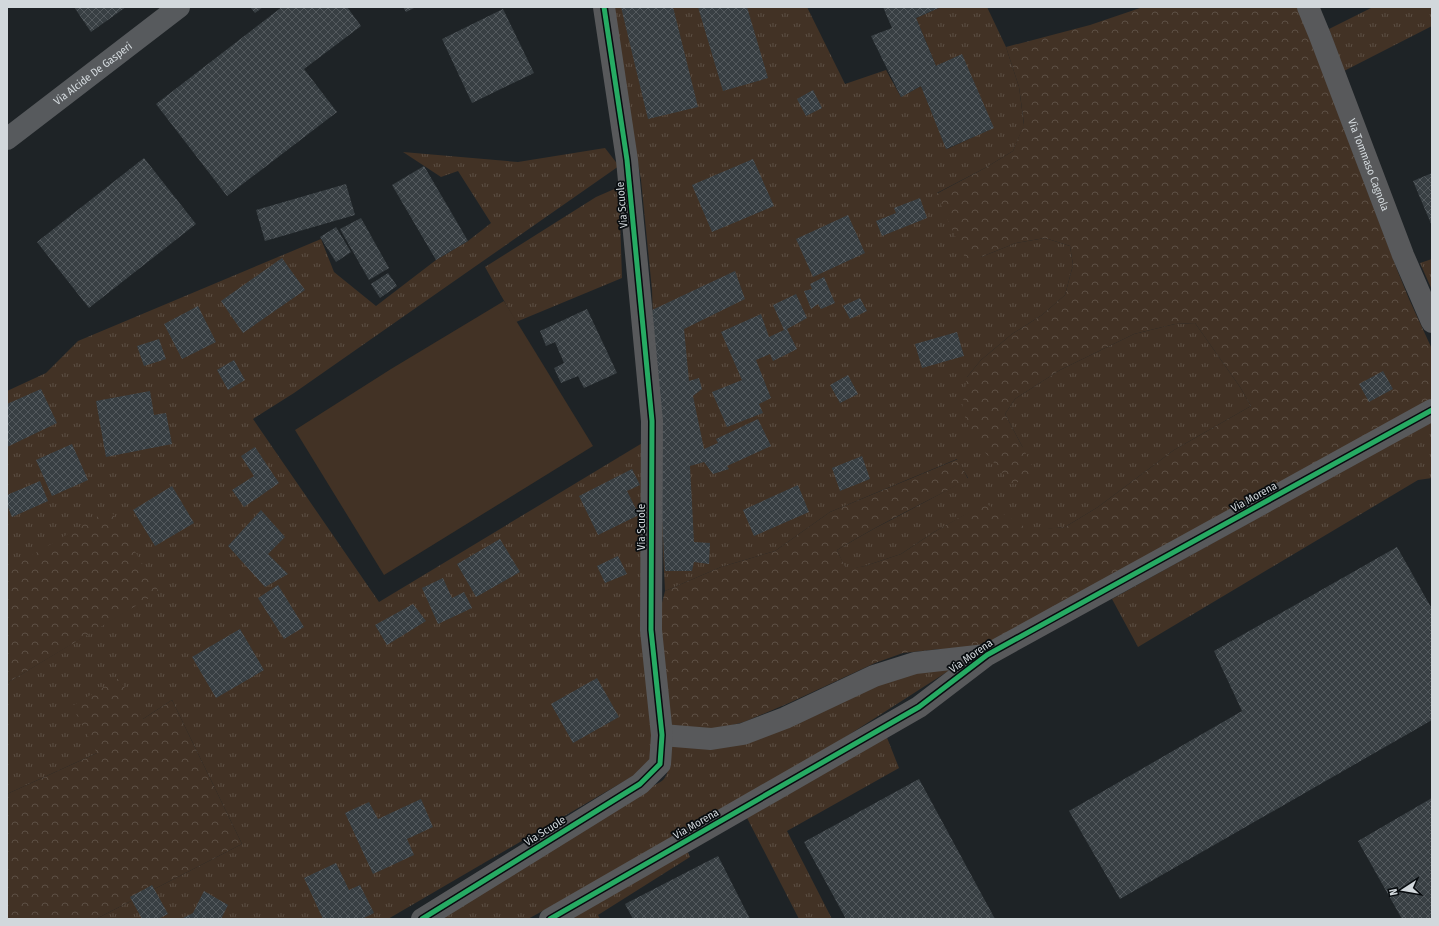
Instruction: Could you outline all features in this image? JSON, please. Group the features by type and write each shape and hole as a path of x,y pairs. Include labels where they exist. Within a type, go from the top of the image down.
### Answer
{"main road":[{"name":"Via Alcide De Gasperi","path":"7,139 179,7"}],"street":[{"name":"Via Scuole","path":"422,919 640,784 660,764 662,735 651,630 652,421 627,160 604,7"},
{"name":"Via Tommaso Cagnola","path":"1308,7 1403,255 1432,322"},
{"name":"Via Morena","path":"559,917 919,707 988,655 1432,410"},
{"path":"662,735 711,738 744,734 785,718 874,676 915,663 988,655"}],"green space":[{"path":"611,7 807,7 845,84 886,70 901,97 921,86 947,149 993,128 961,55 936,66 916,18 941,7 987,7 1006,47 1019,87 1024,125 1013,151 985,168 937,193 981,257 1016,243 1045,238 1070,246 1073,265 1065,295 1042,315 1012,334 981,360 967,377 1023,448 1005,414 1015,399 1060,370 1134,334 1175,324 1195,323 1240,387 1251,406 1174,450 1098,507 1065,527 1030,531 985,504 934,532 901,554 865,566 846,570 837,550 869,531 968,478 957,459 830,512 775,551 721,567 665,591 652,290 641,180"},
{"path":"1143,7 1298,7 1398,272 1432,349 1432,400 980,650 940,649 903,653 875,663 744,722 709,731 671,725 659,615 665,591 721,567 775,551 830,512 958,459 968,479 869,531 837,550 846,569 865,566 901,554 934,532 985,503 1030,530 1065,527 1098,507 1174,450 1251,406 1240,387 1195,323 1175,324 1134,334 1060,370 1015,399 1005,414 1032,465 1034,477 1012,484 972,437 962,408 967,377 981,360 1012,334 1042,315 1065,295 1073,265 1070,246 1045,238 1016,243 981,257 966,260 936,194 1013,151 1024,124 1019,87 1006,47 1090,25"},
{"path":"1373,7 1432,7 1432,26 1344,71 1329,29"},
{"path":"605,148 619,166 294,393 253,419 379,602 644,442 654,751 645,769 388,919 96,919 242,844 172,700 143,719 97,753 7,794 7,683 159,591 7,570 7,391 46,373 78,341 321,239 334,272 376,306 436,260 468,241 491,223 458,171 441,177 403,152 518,162"},
{"path":"619,187 622,278 516,322 485,267 596,197"},
{"path":"1432,259 1432,290 1420,263"},
{"path":"504,301 593,446 384,575 295,430 391,369"},
{"path":"1432,421 1432,478 1418,480 1138,647 1112,599"},
{"path":"110,509 159,592 7,683 7,570"},
{"path":"964,661 769,786 528,919 429,919 662,781 666,777 669,767 673,743 733,743 882,678"},
{"path":"119,678 143,719 172,700 242,844 96,919 7,919 7,794 97,753 72,706"},
{"path":"884,730 899,768 787,831 832,919 799,919 745,814"},
{"path":"686,848 690,857 598,915 600,919 571,919"}],"building":[{"path":"74,7 126,7 91,32"},
{"path":"250,7 263,7 255,13"},
{"path":"282,7 347,7 361,26 304,69 337,112 227,196 156,104"},
{"path":"403,7 416,7 406,12"},
{"path":"621,7 673,7 698,107 648,119"},
{"path":"698,7 747,7 768,78 723,91"},
{"path":"883,7 941,7 916,18 936,66 962,54 994,128 946,149 921,86 901,97 871,36 892,28"},
{"path":"503,9 534,73 472,103 442,39"},
{"path":"813,90 822,108 806,116 797,99"},
{"path":"144,158 196,224 89,308 37,242"},
{"path":"753,159 774,206 712,232 692,185"},
{"path":"424,166 468,241 436,260 392,185"},
{"path":"1432,173 1432,226 1413,181"},
{"path":"346,184 355,215 265,241 256,210"},
{"path":"920,198 927,218 882,236 876,221 896,213 894,208"},
{"path":"848,215 865,253 813,277 796,239"},
{"path":"361,218 389,268 369,280 340,229"},
{"path":"336,227 351,252 336,262 320,237"},
{"path":"282,258 305,290 243,333 221,301"},
{"path":"735,271 745,299 684,329 689,381 699,378 702,389 693,396 704,449 718,443 716,439 758,419 771,446 727,466 729,469 713,474 704,462 690,466 694,542 710,543 709,564 694,562 692,571 665,571 652,310"},
{"path":"388,273 397,286 380,298 371,284"},
{"path":"824,277 835,303 821,309 818,304 811,309 804,291 812,289 810,284"},
{"path":"796,294 807,318 787,329 797,349 773,361 770,354 756,360 771,398 759,404 763,413 727,427 712,392 742,380 721,332 761,314 769,337 784,330 773,305"},
{"path":"860,298 867,311 850,319 843,306"},
{"path":"198,306 216,342 182,359 164,324"},
{"path":"587,309 617,373 584,388 578,376 561,383 554,368 564,363 555,342 546,346 540,331"},
{"path":"957,332 964,356 922,368 915,344"},
{"path":"159,339 166,359 144,366 137,346"},
{"path":"234,360 245,380 228,390 217,370"},
{"path":"1383,371 1393,389 1369,402 1359,384"},
{"path":"848,375 858,394 840,403 830,385"},
{"path":"41,389 57,423 7,447 7,404"},
{"path":"150,391 154,415 166,413 172,444 106,457 96,401"},
{"path":"72,444 88,480 52,496 36,460"},
{"path":"255,447 279,483 244,507 232,490 254,476 241,456"},
{"path":"862,456 870,479 840,491 832,468"},
{"path":"632,469 640,485 627,491 639,515 598,535 579,496"},
{"path":"40,481 48,501 12,517 7,505 7,495"},
{"path":"798,485 809,512 754,536 743,510"},
{"path":"172,486 194,523 155,546 133,510"},
{"path":"261,510 285,537 268,554 288,574 265,587 228,546"},
{"path":"500,539 520,572 476,597 457,564"},
{"path":"1397,547 1432,609 1432,720 1120,899 1069,811 1242,711 1214,651"},
{"path":"618,556 627,574 605,583 597,566"},
{"path":"443,578 452,598 464,592 472,608 438,624 422,588"},
{"path":"278,585 304,627 284,639 258,598"},
{"path":"413,604 426,621 387,645 375,625"},
{"path":"240,629 264,670 216,698 192,657"},
{"path":"597,678 619,717 573,743 551,704"},
{"path":"919,779 995,919 846,919 804,842"},
{"path":"1432,798 1432,919 1402,919 1358,841"},
{"path":"421,799 433,827 407,839 414,855 373,874 345,813 369,802 378,819"},
{"path":"718,856 750,919 633,919 625,904"},
{"path":"336,863 349,890 360,885 374,913 362,919 323,919 304,878"},
{"path":"152,885 168,914 158,919 142,919 130,897"},
{"path":"204,891 228,905 221,919 181,919 193,913"}],"cycle path":[{"path":"422,919 640,784 660,764 662,735 651,630 652,421 627,160 604,7"},
{"path":"550,919 919,707 987,655 1432,410"}]}
